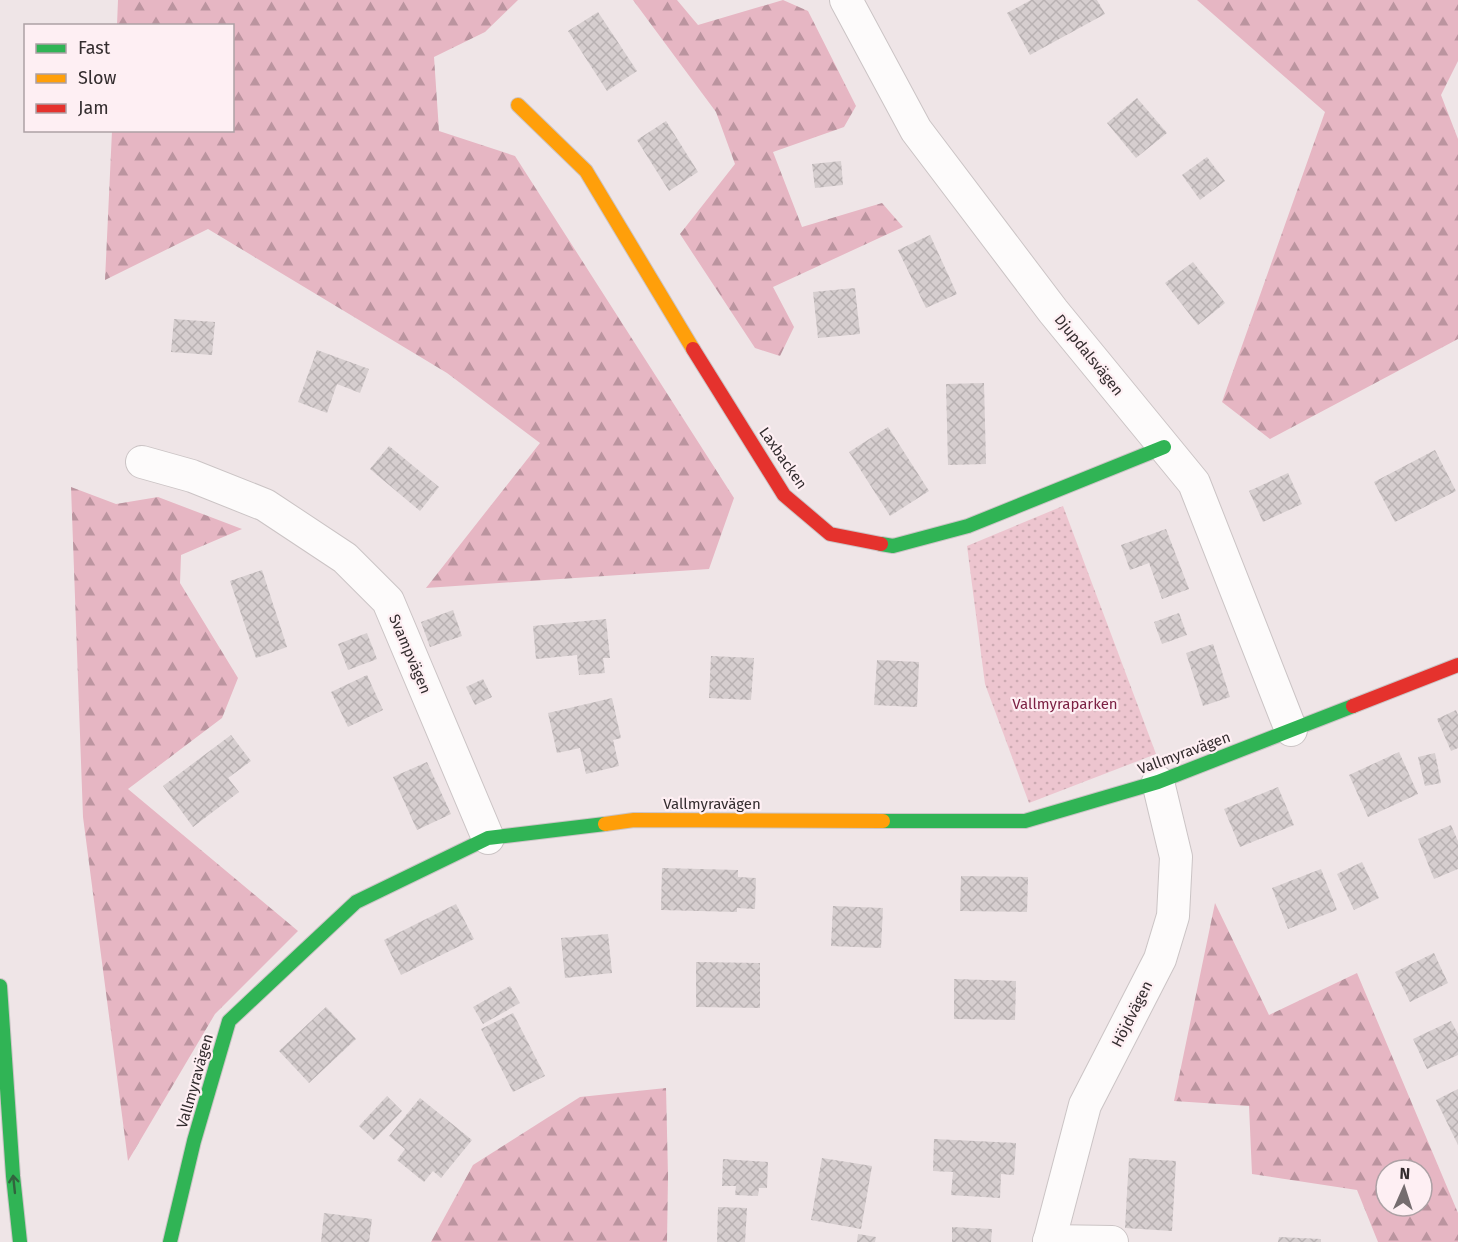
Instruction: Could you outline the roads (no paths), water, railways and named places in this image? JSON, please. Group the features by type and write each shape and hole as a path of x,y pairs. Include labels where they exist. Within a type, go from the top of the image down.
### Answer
{"main road":[{"name":"Laxbacken","path":"518,105 586,171 702,365 784,495 830,534 893,546 968,526 1164,447"},
{"name":"Vallmyravägen","path":"170,1242 194,1141 230,1021 356,902 488,838 634,820 1025,821 1158,782 1458,664"},
{"path":"0,986 13,1176 20,1242"}],"street":[{"name":"Djupdalsvägen","path":"846,0 916,130 1053,311 1194,483 1291,730"},
{"name":"Svampvägen","path":"142,462 192,476 265,505 345,558 388,601 488,838"},
{"name":"Höjdvägen","path":"1049,1241 1085,1105 1160,959 1173,916 1176,857 1158,782"},
{"path":"1049,1241 1112,1242"}],"park label":[{"name":"Vallmyraparken","path":"1065,704"}]}
